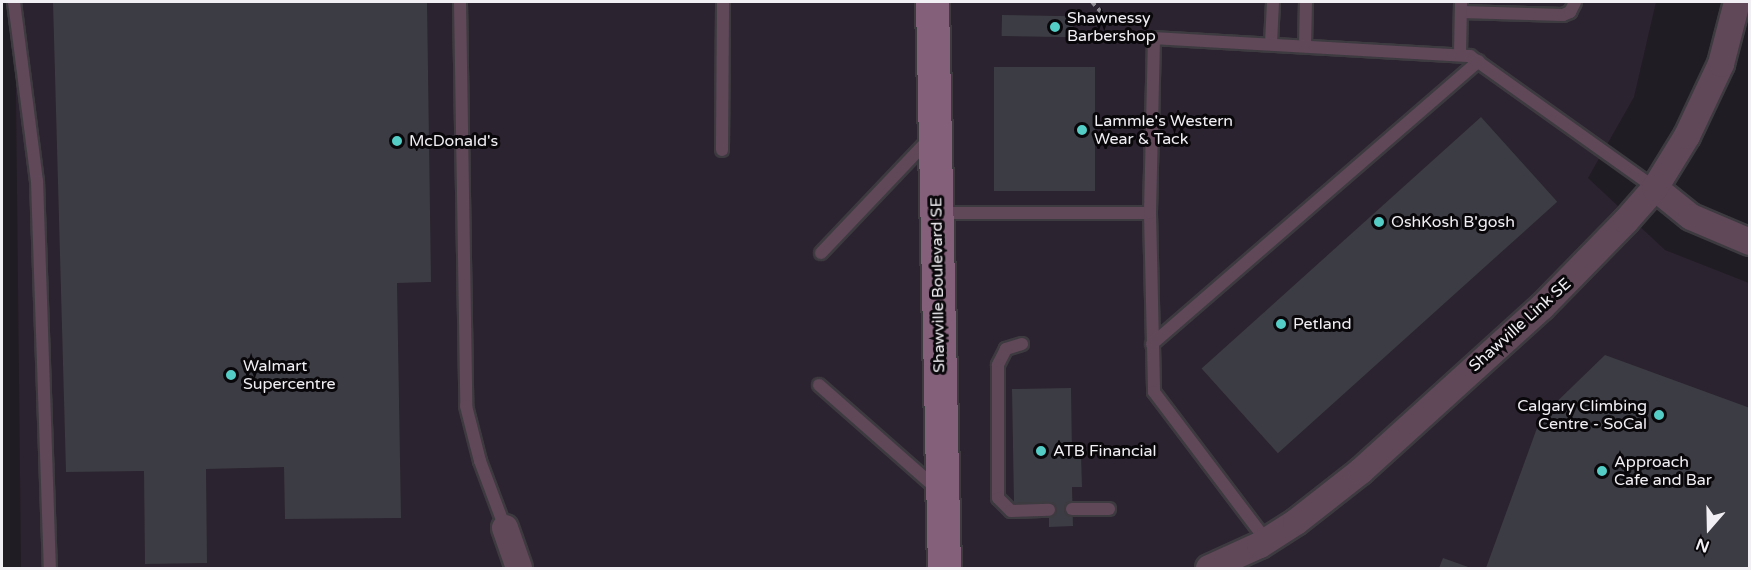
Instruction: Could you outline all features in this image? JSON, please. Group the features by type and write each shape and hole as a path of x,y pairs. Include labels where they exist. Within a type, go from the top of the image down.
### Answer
{"street":[{"name":"Shawville Boulevard SE","path":"932,2 944,568"},
{"name":"Shawville Link SE","path":"1209,568 1266,540 1296,522 1361,471 1550,299 1655,188 1709,91 1729,37 1737,2"},
{"path":"1655,188 1691,217 1749,243"},
{"path":"505,528 519,568"}],"lane":[{"path":"14,2 37,182 50,568"},
{"path":"460,2 466,406 480,461 505,528"},
{"path":"722,150 723,2"},
{"path":"1271,43 1273,2"},
{"path":"1305,45 1306,2"},
{"path":"1460,54 1461,7 1563,15 1570,12 1575,2"},
{"path":"1266,540 1154,392 1150,213 1154,38 1460,54 1479,61 1655,188"},
{"path":"1152,344 1479,61"},
{"path":"821,253 935,133"},
{"path":"936,213 1150,213"},
{"path":"1022,344 1006,349 998,365 998,498 1011,511 1049,510"},
{"path":"819,385 942,494"},
{"path":"1072,509 1108,509"}],"path":[{"path":"1092,2 1102,13"}],"shaded area":[{"path":"15,2 1656,2 1634,97 1588,178 1665,250 1749,283 1749,568 21,568"}],"building":[{"name":"Walmart Supercentre","path":"53,2 427,2 431,282 397,283 401,518 285,519 284,467 206,469 207,563 145,564 144,471 66,472"},
{"path":"1002,15 1073,16 1073,37 1002,36"},
{"path":"994,67 1095,67 1095,191 994,191"},
{"path":"1481,117 1557,202 1278,453 1202,369"},
{"path":"1605,355 1750,408 1750,568 1486,568 1541,417"},
{"path":"1071,388 1072,456 1081,455 1082,487 1072,487 1073,526 1049,527 1049,502 1014,503 1012,389"},
{"path":"1443,558 1471,568 1439,568"}],"place":[{"name":"Shawnessy Barbershop","path":"1055,27"},
{"name":"Lammle's Western Wear & Tack","path":"1082,130"},
{"name":"McDonald's","path":"397,141"},
{"name":"OshKosh B'gosh","path":"1379,222"},
{"name":"Petland","path":"1281,324"},
{"name":"Walmart Supercentre","path":"231,375"},
{"name":"Calgary Climbing Centre - SoCal","path":"1659,415"},
{"name":"ATB Financial","path":"1041,451"},
{"name":"Approach Cafe and Bar","path":"1602,471"}]}
